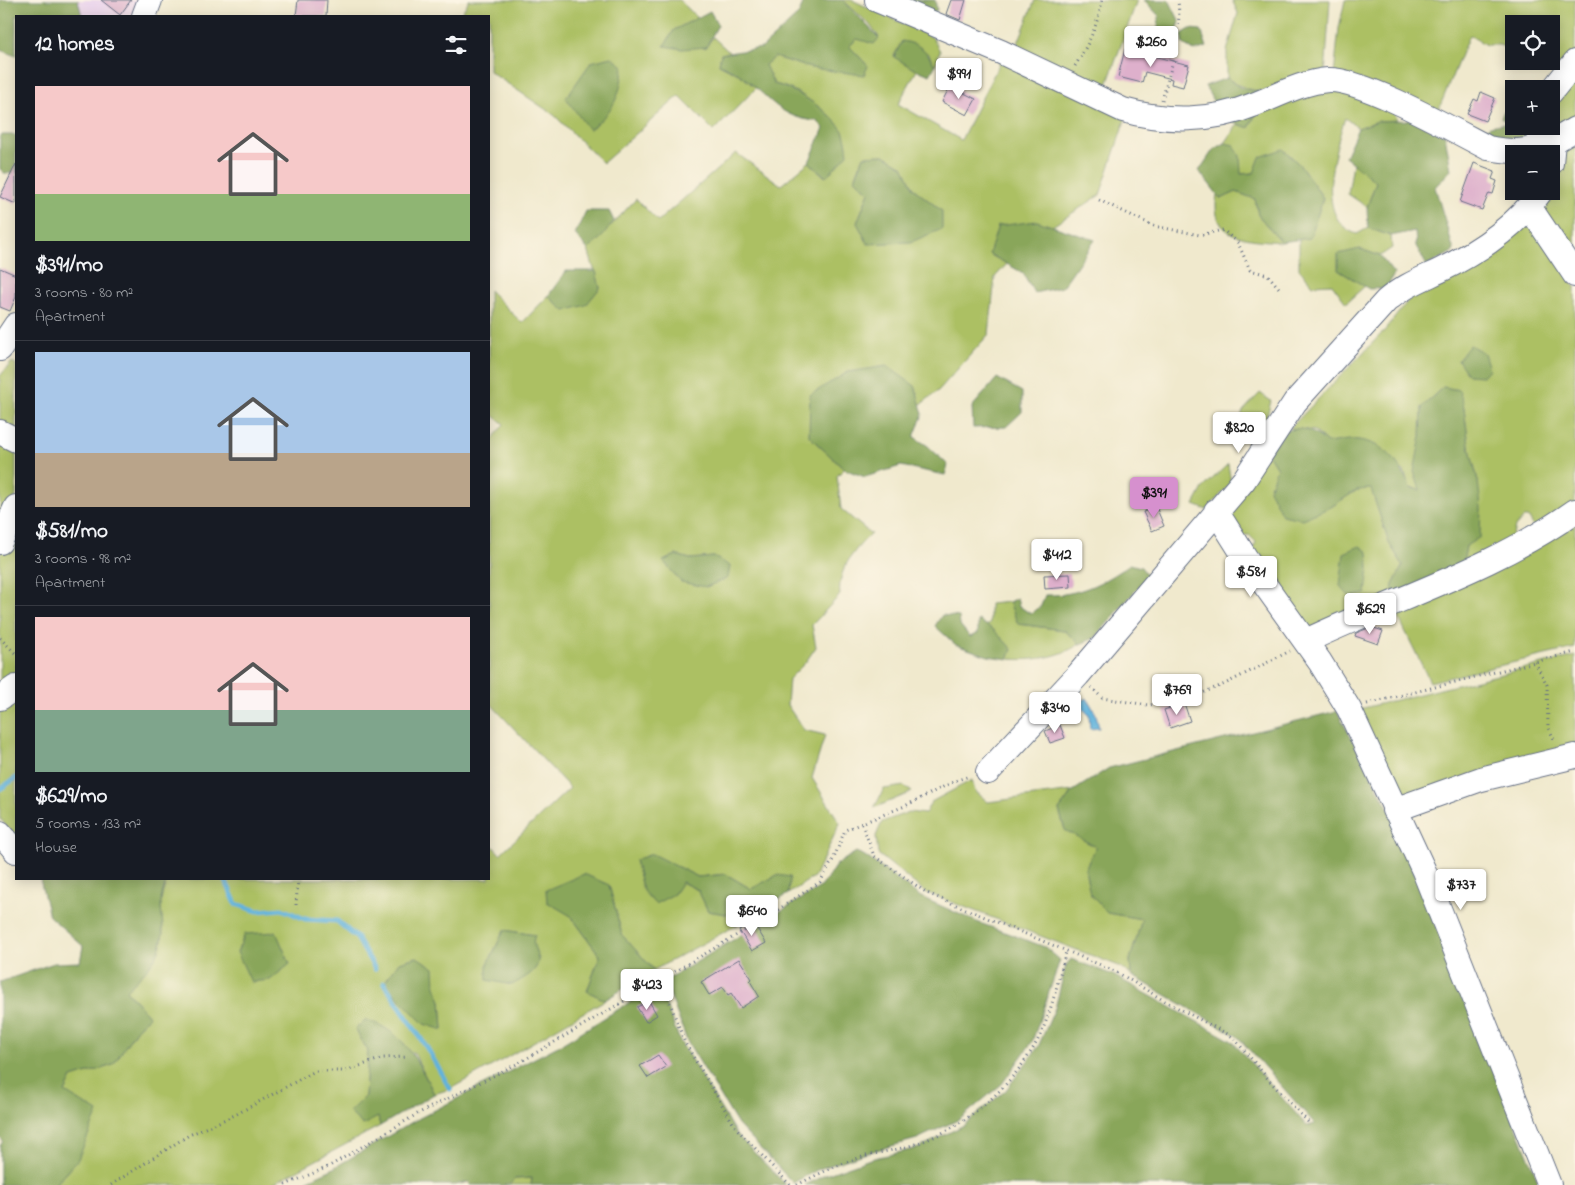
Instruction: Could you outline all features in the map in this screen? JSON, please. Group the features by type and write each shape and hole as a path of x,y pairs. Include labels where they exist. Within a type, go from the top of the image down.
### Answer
{"street":[{"path":"144,15 150,0"},
{"path":"877,0 1001,52 1123,110 1157,117 1201,118 1224,115 1302,85 1330,80 1355,85 1373,92 1488,148 1505,151"},
{"path":"1560,81 1575,62"},
{"path":"1560,145 1575,129"},
{"path":"988,772 1078,674 1244,480 1295,402 1386,302 1401,288 1487,244 1535,200"},
{"path":"1537,200 1575,275"},
{"path":"0,349 15,326"},
{"path":"0,432 15,440"},
{"path":"0,542 15,509"},
{"path":"1216,511 1245,557 1306,641 1348,709 1424,871 1550,1185"},
{"path":"1306,641 1365,613 1497,557 1542,535 1575,511"},
{"path":"0,698 15,688"},
{"path":"1394,810 1481,779 1568,757"},
{"path":"0,833 15,851"}],"path":[{"path":"1066,83 1088,45 1100,16 1102,0"},
{"path":"1157,117 1173,61 1168,50 1176,36 1180,22 1178,0"},
{"path":"1099,200 1154,226 1200,235 1223,230 1238,243 1250,270 1268,275 1279,288"},
{"path":"0,638 15,653"},
{"path":"1078,674 1102,698 1148,706 1182,702 1268,663 1306,641"},
{"path":"1348,709 1575,652"},
{"path":"1535,662 1547,685 1548,726 1568,757"},
{"path":"285,1185 328,1167 419,1113 517,1064 761,921 820,882 834,858 846,830 904,806 957,780 988,772"},
{"path":"862,824 874,856 926,893 1115,971 1163,1000 1232,1037 1268,1080 1308,1122"},
{"path":"296,905 298,880"},
{"path":"797,1185 819,1173 868,1155 919,1143 962,1122 1004,1089 1035,1045 1052,1004 1066,952"},
{"path":"660,979 685,1043 736,1128 790,1185"},
{"path":"111,1185 189,1135 235,1115 315,1071 345,1071 383,1058 408,1057"}],"shaded area":[{"path":"62,0 148,0 142,15 63,15"}],"green space":[{"path":"0,0 78,0 82,15 15,15 15,56 0,50"},
{"path":"469,0 679,0 698,18 674,30 665,46 706,47 713,37 729,52 721,54 719,64 742,76 756,88 714,131 679,96 603,163 554,115 490,72 490,15 461,15"},
{"path":"805,0 843,0 879,38 874,44 857,39 849,46 868,66 864,75 811,68 774,57 765,65 774,84 812,102 830,116 843,131 848,154 826,177 809,162 824,128 817,121 793,116 784,111 740,75 719,64 721,54 762,48 798,15"},
{"path":"843,0 852,0 932,37 940,51 935,66 929,54 902,41 894,56 917,70 898,104 961,140 1002,58 1127,114 1100,195 1051,227 1037,221 989,254 1007,264 995,277 989,334 938,391 920,405 915,386 809,436 844,469 837,476 841,509 871,534 848,561 841,577 840,595 812,625 816,647 805,663 789,679 787,705 804,730 825,735 812,778 840,823 815,876 788,894 790,877 751,889 726,874 698,877 678,867 635,860 643,891 674,894 681,882 698,890 708,911 750,918 654,970 622,935 609,885 571,916 600,956 587,991 605,1000 450,1089 434,1094 414,1053 355,1029 368,1051 365,1096 378,1117 380,1126 270,1185 55,1185 78,1159 65,1092 72,1078 113,1065 136,1030 149,1016 126,990 148,968 160,948 163,931 161,904 168,880 490,880 490,843 500,854 570,788 490,703 490,443 504,424 490,413 490,291 522,323 548,296 565,311 600,288 588,250 636,199 658,221 736,153 781,185 809,162 825,177 844,132 804,96 774,84 764,65 774,57 811,68 868,66 849,46 857,39 879,37 869,24","holes":["884,155 903,166 914,189 942,211 857,223 869,192 855,179 864,156","676,555 690,559 714,557 681,582 664,561","504,930 534,935 532,942 539,959 487,966","276,932 237,952 245,935","417,957 441,1001 443,1030 405,1003 384,983 399,962"]},
{"path":"884,0 935,0 937,10 928,16"},
{"path":"1035,0 1137,0 1103,96 1014,53"},
{"path":"1144,0 1169,0 1180,22 1173,41 1162,45 1157,38 1159,16"},
{"path":"1232,0 1330,0 1325,76 1287,88 1263,91 1239,86 1227,78 1227,51 1238,13"},
{"path":"1345,0 1575,0 1575,56 1557,79 1549,70 1560,70 1560,15 1505,15 1505,47 1486,45 1469,35 1436,116 1334,74 1339,28"},
{"path":"710,11 718,25 706,47 682,49 664,46 674,30"},
{"path":"1190,29 1201,30 1207,47 1194,51 1182,43 1182,34"},
{"path":"902,41 914,44 926,52 935,66 930,75 912,68 894,57"},
{"path":"612,57 623,66 618,95 610,110 589,130 566,98 591,62"},
{"path":"1575,71 1575,120 1560,128 1560,90"},
{"path":"1227,78 1241,88 1264,93 1249,128 1225,117 1214,103 1205,86"},
{"path":"1345,91 1393,107 1397,120 1378,121 1358,128 1345,118 1336,147 1331,182 1331,199 1335,214 1343,226 1357,234 1368,228 1391,236 1392,248 1380,256 1360,249 1338,270 1365,286 1346,303 1332,284 1313,285 1299,269 1299,239 1310,238 1323,198 1301,166 1283,149 1254,173 1240,174 1225,143 1238,124 1249,128 1257,112 1306,92"},
{"path":"1504,111 1505,111 1505,121 1501,118"},
{"path":"1412,120 1445,135 1451,170 1435,187 1454,251 1427,266 1416,246 1415,231 1391,236 1368,228 1367,207 1376,182 1345,157 1358,128 1378,121"},
{"path":"1505,124 1505,135 1530,135 1534,144 1477,137 1490,126"},
{"path":"0,135 15,135 15,173 4,173 0,169"},
{"path":"1575,136 1575,256 1541,209 1546,200 1560,200 1560,156 1562,144"},
{"path":"1225,143 1234,145 1240,156 1241,174 1254,173 1260,157 1283,149 1301,166 1323,198 1310,238 1281,242 1258,215 1255,199 1236,192 1221,199 1199,171 1213,150"},
{"path":"884,155 903,166 914,189 942,211 942,229 911,242 868,244 857,223 869,192 855,179 864,156"},
{"path":"1353,163 1376,182 1367,207 1348,194"},
{"path":"1236,192 1255,199 1258,215 1281,242 1244,238 1225,229 1219,220 1216,209 1217,194 1221,199"},
{"path":"586,211 609,211 614,221 603,236 588,250 575,234"},
{"path":"1527,218 1575,286 1575,503 1536,532 1529,518 1523,518 1515,527 1509,548 1462,568 1478,481 1459,390 1443,387 1422,407 1420,490 1410,488 1404,471 1358,440 1327,443 1314,431 1290,428 1385,330 1413,294"},
{"path":"1037,221 1095,240 1062,287 1034,293 1023,273 989,254 998,226"},
{"path":"1360,249 1380,256 1394,274 1387,288 1369,289 1338,270 1338,254"},
{"path":"566,271 596,271 600,288 586,305 565,311 548,296"},
{"path":"1470,345 1484,353 1489,369 1483,376 1468,375 1458,360"},
{"path":"12,362 15,364 15,434 0,426 0,376"},
{"path":"887,366 915,386 923,414 914,437 928,446 948,465 945,475 901,466 865,477 844,469 809,436 810,395 848,372"},
{"path":"997,378 1022,392 1022,412 1006,427 973,428 972,407"},
{"path":"1443,387 1459,390 1463,402 1469,445 1478,481 1481,508 1480,537 1466,546 1462,568 1392,595 1393,585 1403,565 1389,543 1371,489 1357,490 1331,507 1302,519 1282,515 1269,489 1277,468 1261,442 1279,433 1302,429 1310,431 1327,443 1347,440 1369,442 1391,456 1402,471 1410,488 1420,490 1414,472 1421,436 1422,407"},
{"path":"1260,393 1271,401 1266,420 1243,441 1236,429 1243,411"},
{"path":"0,439 15,446 15,498 0,532"},
{"path":"1261,442 1277,468 1269,489 1331,507 1357,490 1371,488 1389,543 1403,565 1393,585 1392,595 1303,633 1250,554 1256,542 1249,535 1236,536 1229,512"},
{"path":"1228,464 1231,483 1207,510 1194,505 1203,488"},
{"path":"15,518 15,686 0,695 0,556"},
{"path":"1575,519 1575,648 1430,682 1395,610"},
{"path":"1360,546 1368,552 1369,567 1366,594 1350,597 1340,586 1344,553"},
{"path":"676,555 690,559 714,557 730,566 728,578 706,587 681,582 663,561"},
{"path":"1130,564 1141,567 1148,576 1095,638 1080,644 1064,630 1018,624 1009,602 1017,598 1019,606 1031,614 1041,606 1045,595 1080,591 1110,577"},
{"path":"1009,602 1018,624 1064,630 1080,644 1063,653 1045,657 1008,659 1012,649 987,626 990,622 990,604"},
{"path":"942,615 959,617 960,625 970,637 978,633 978,620 994,630 1012,649 1008,659 988,656 956,645 935,626"},
{"path":"1575,656 1575,750 1408,794 1393,783 1351,711"},
{"path":"15,701 15,838 0,818 0,710"},
{"path":"1337,711 1390,811 1540,1185 805,1185 825,1175 870,1159 919,1148 964,1125 1006,1090 1038,1047 1055,1008 1066,965 1071,959 1113,975 1232,1041 1307,1126 1315,1124 1237,1036 1131,975 1130,960 1142,919 1107,913 1090,894 1085,869 1096,847 1065,830 1059,810 1073,791 1109,768"},
{"path":"972,780 975,791 988,802 1073,791 1059,810 1065,830 1096,847 1085,869 1107,913 1142,919 1130,960 1131,975 1119,966 925,892 878,854 876,836 882,822 909,812 925,814 931,802"},
{"path":"904,786 912,792 874,808 884,789"},
{"path":"856,852 865,856 921,897 977,922 1045,947 1060,960 1032,1042 1002,1084 960,1119 917,1139 866,1153 819,1169 793,1183 738,1125 687,1041 665,981 822,886 836,865"},
{"path":"652,854 698,877 726,874 751,889 777,875 790,877 788,894 750,918 708,911 698,890 682,882 674,894 655,904 643,891 635,860"},
{"path":"584,874 609,885 622,935 654,970 605,1000 587,991 600,956 571,916 547,902 546,890"},
{"path":"40,880 168,880 161,904 163,931 160,948 153,962 126,990 149,1016 136,1030 113,1065 72,1078 65,1092 98,1112 78,1159 55,1185 0,1185 0,1146 3,1141 0,1138 0,982 54,963 80,962 83,946 49,916"},
{"path":"504,930 535,935 537,965 531,973 512,985 487,980 487,966"},
{"path":"276,932 290,964 270,980 251,982 237,952 245,934"},
{"path":"417,957 434,968 435,986 441,1001 443,1030 424,1024 384,983 399,962"},
{"path":"658,985 680,1041 736,1134 786,1185 531,1185 532,1178 515,1179 509,1185 470,1185 469,1182 455,1185 297,1185 330,1170 414,1121 560,1045"},
{"path":"366,1020 390,1031 400,1039 422,1070 434,1094 380,1126 378,1117 363,1125 349,1112 365,1096 368,1051 355,1029"},
{"path":"532,1178 531,1185 509,1185 515,1179"}],"water":[{"path":"1087,698 1096,714 1099,728 1090,729 1089,715 1078,703"}],"building":[{"path":"101,0 131,0 120,15"},
{"path":"298,0 327,0 326,15 296,15"},
{"path":"951,0 966,0 960,20 946,14"},
{"path":"1125,49 1189,65 1183,87 1171,84 1172,79 1145,72 1142,83 1118,77"},
{"path":"950,86 976,99 967,115 942,102"},
{"path":"1481,92 1495,98 1485,121 1467,114 1474,99 1478,101"},
{"path":"1474,163 1495,171 1492,179 1497,181 1493,194 1489,193 1482,210 1460,202"},
{"path":"15,166 15,204 0,197"},
{"path":"0,268 15,275 15,299 10,311 0,307"},
{"path":"1156,507 1164,526 1152,531 1143,512"},
{"path":"1070,574 1071,587 1045,589 1044,575"},
{"path":"1371,627 1383,631 1378,644 1355,636 1356,633"},
{"path":"1184,703 1190,721 1170,728 1164,710"},
{"path":"1060,725 1065,738 1050,743 1045,731"},
{"path":"753,922 766,943 752,951 739,930"},
{"path":"739,959 752,979 750,981 759,996 741,1008 731,993 728,995 723,987 709,995 701,982"},
{"path":"649,1001 657,1015 646,1022 637,1007"},
{"path":"658,1055 666,1067 648,1078 640,1066"}],"waterway":[{"path":"0,789 15,779"},
{"path":"225,880 236,904 258,911 282,909 305,919 337,921 357,938 375,969"},
{"path":"384,983 427,1048 450,1089"}]}
